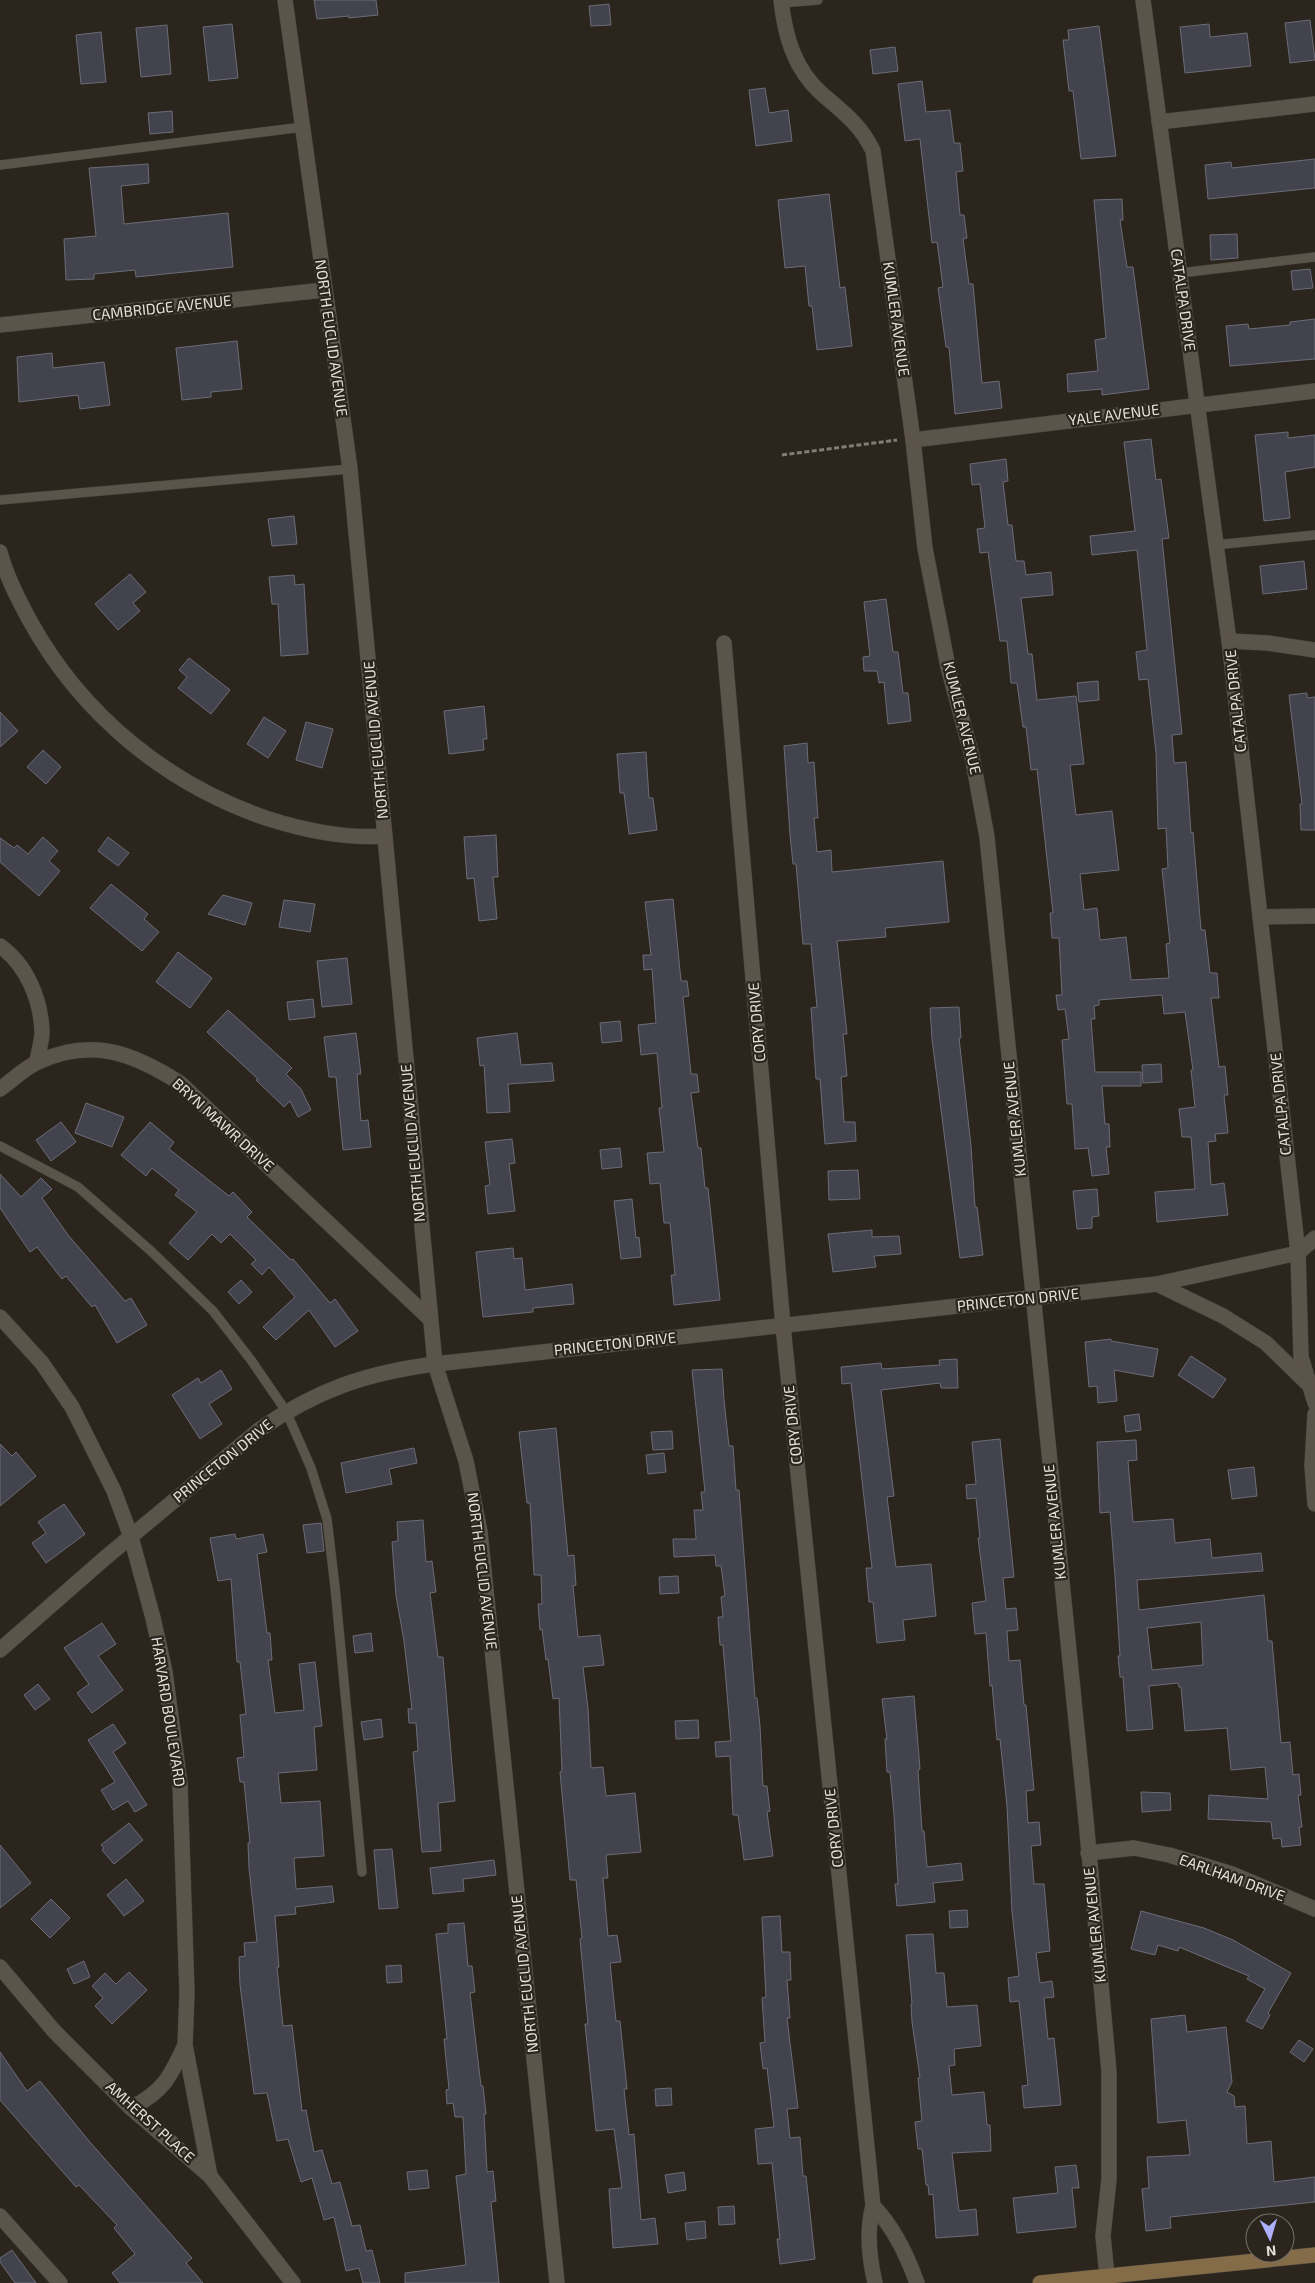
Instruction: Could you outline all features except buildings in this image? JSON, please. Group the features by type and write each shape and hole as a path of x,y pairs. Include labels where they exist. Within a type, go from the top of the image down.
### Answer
{"street":[{"name":"NORTH EUCLID AVENUE","path":"285,0 350,469 435,1364 466,1461 480,1532 557,2283"},
{"name":"CATALPA DRIVE","path":"1142,0 1229,641 1298,1254 1301,1357 1315,1403"},
{"name":"KUMLER AVENUE","path":"781,2 786,36 795,59 806,76 821,93 862,130 873,151 913,440 925,548 948,668 972,756 987,837 1109,2072 1109,2179 1103,2236 1107,2276"},
{"path":"1159,122 1315,104"},
{"name":"CAMBRIDGE AVENUE","path":"0,325 324,290"},
{"name":"YALE AVENUE","path":"913,440 1315,391"},
{"path":"0,552 18,600 42,642 87,701 136,748 194,787 250,813 315,831 360,838 385,836"},
{"path":"1229,641 1268,643 1315,650"},
{"name":"CORY DRIVE","path":"724,643 783,1326 872,2206 868,2222 870,2261 875,2283"},
{"path":"1260,917 1315,916"},
{"path":"0,946 30,980 39,1008 42,1033 36,1062 0,1090"},
{"name":"BRYN MAWR DRIVE","path":"36,1062 69,1052 109,1050 148,1063 180,1082 430,1319"},
{"path":"1298,1254 1315,1238"},
{"name":"PRINCETON DRIVE","path":"0,1650 259,1430 286,1411 320,1393 345,1384 410,1367 1157,1284 1298,1254"},
{"path":"1157,1284 1223,1316 1266,1343 1308,1385"},
{"name":"HARVARD BOULEVARD","path":"0,1317 42,1363 72,1407 114,1491 131,1537 153,1618 164,1672 180,1784 187,1993 185,2045 210,2176"},
{"path":"1315,1414 1312,1466 1315,1504"},
{"name":"EARLHAM DRIVE","path":"1088,1853 1134,1848 1169,1855 1232,1874 1315,1909"},
{"name":"AMHERST PLACE","path":"0,1968 54,2031 131,2108 210,2176 293,2283"},
{"path":"131,2108 150,2098 169,2079 185,2045"},
{"path":"872,2206 886,2220 910,2261 917,2283"},
{"path":"0,2216 60,2283"},
{"path":"1040,2283 1315,2255"}],"lane":[{"path":"781,2 818,0"},
{"path":"0,165 303,127"},
{"path":"1180,273 1315,257"},
{"path":"0,500 350,469"},
{"path":"1215,545 1315,535"},
{"path":"0,1146 78,1187 152,1252 213,1311 251,1360 286,1411 311,1468 327,1519 336,1587 362,1872"}],"path":[{"path":"782,455 892,440 913,440"}]}
